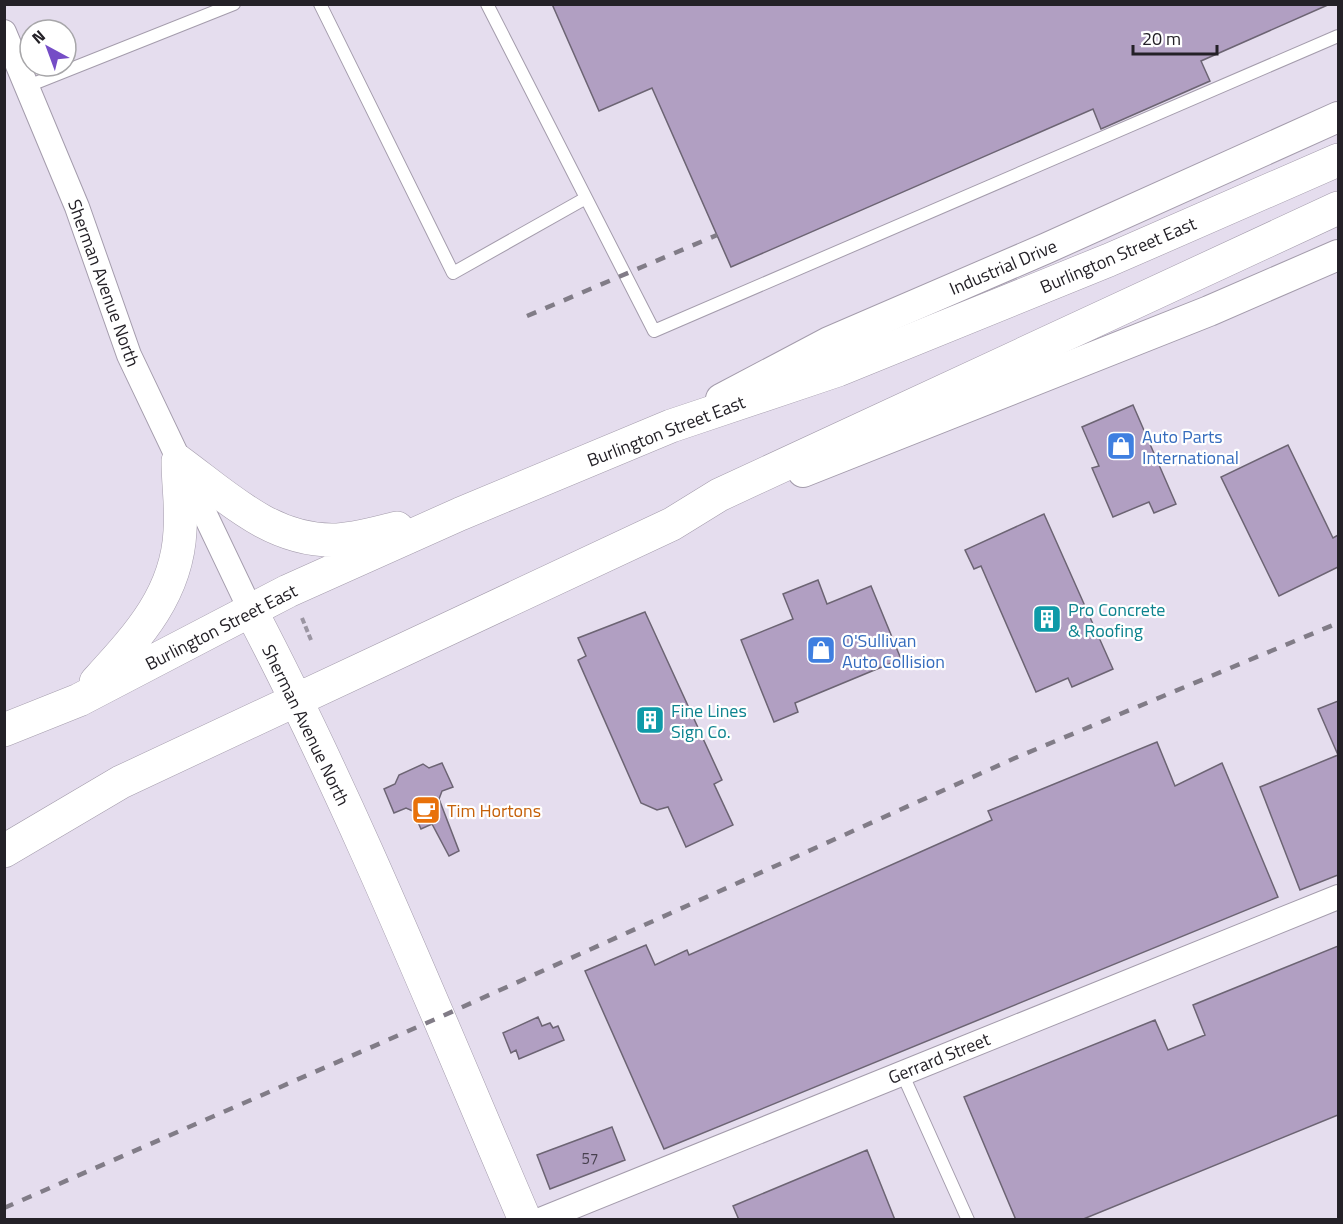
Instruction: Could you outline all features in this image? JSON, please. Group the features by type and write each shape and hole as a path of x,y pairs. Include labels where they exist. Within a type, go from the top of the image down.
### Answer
{"main road":[{"name":"Burlington Street East","path":"4,730 79,700 251,611 460,514 671,426 838,370 1109,260 1338,160"},
{"path":"4,851 121,782 296,698 672,524 719,495 1338,208"},
{"path":"178,461 251,517 286,533 333,540 460,514"},
{"path":"79,700 142,632 173,575 180,531 178,461"},
{"name":"Sherman Avenue North","path":"251,611 296,698 390,903 525,1220"}],"street":[{"name":"Sherman Avenue North","path":"4,32 77,207 129,355 251,611"},
{"name":"Industrial Drive","path":"671,426 829,342 1047,249 1338,117"},
{"path":"672,524 1209,311 1338,255"},
{"name":"Gerrard Street","path":"540,1220 1338,897"}],"lane":[{"path":"28,86 234,4"},
{"path":"320,4 453,273 586,198"},
{"path":"487,4 654,331 1338,36"},
{"path":"902,1073 968,1220"}],"path":[{"path":"299,611 311,640"}],"building":[{"path":"552,4 1330,4 1201,61 1210,81 1101,129 1093,109 731,267 652,88 599,111"},
{"name":"Auto Parts International","path":"1133,405 1176,504 1154,513 1149,502 1113,517 1092,468 1099,466 1082,427"},
{"path":"1288,445 1333,538 1338,535 1338,567 1279,596 1221,477"},
{"name":"Pro Concrete & Roofing","path":"1044,514 1113,669 1072,687 1068,678 1036,692 981,566 974,569 965,550"},
{"name":"O'Sullivan Auto Collision","path":"818,580 827,604 871,586 901,659 795,703 798,712 774,722 741,640 793,619 783,594"},
{"name":"Fine Lines Sign Co.","path":"645,612 722,780 714,784 733,825 686,847 668,807 657,810 641,803 578,660 586,656 578,638"},
{"path":"1338,701 1338,755 1318,709"},
{"path":"1157,742 1175,786 1222,763 1278,897 664,1149 585,971 646,945 655,965 687,950 689,955 992,820 988,811"},
{"path":"1338,755 1338,875 1300,890 1260,787"},
{"name":"Tim Hortons","path":"442,763 453,787 442,791 439,799 459,851 449,856 432,824 421,829 413,811 406,808 394,813 384,789 395,784 399,775 423,764 429,768"},
{"path":"1338,946 1338,1115 1081,1220 1016,1220 964,1097 1155,1020 1168,1050 1205,1035 1193,1005"},
{"path":"538,1017 542,1026 550,1023 553,1028 558,1026 564,1040 519,1059 516,1050 511,1053 503,1033"},
{"path":"612,1127 625,1160 550,1189 537,1155"},
{"path":"867,1150 895,1220 739,1220 733,1206"}],"railway":[{"path":"527,316 717,235"},
{"path":"4,1208 438,1018 1015,758 1338,623"}],"place":[{"name":"Auto Parts International","path":"1121,446"},
{"name":"Pro Concrete & Roofing","path":"1047,619"},
{"name":"O'Sullivan Auto Collision","path":"821,650"},
{"name":"Fine Lines Sign Co.","path":"650,720"},
{"name":"Tim Hortons","path":"426,810"}]}
